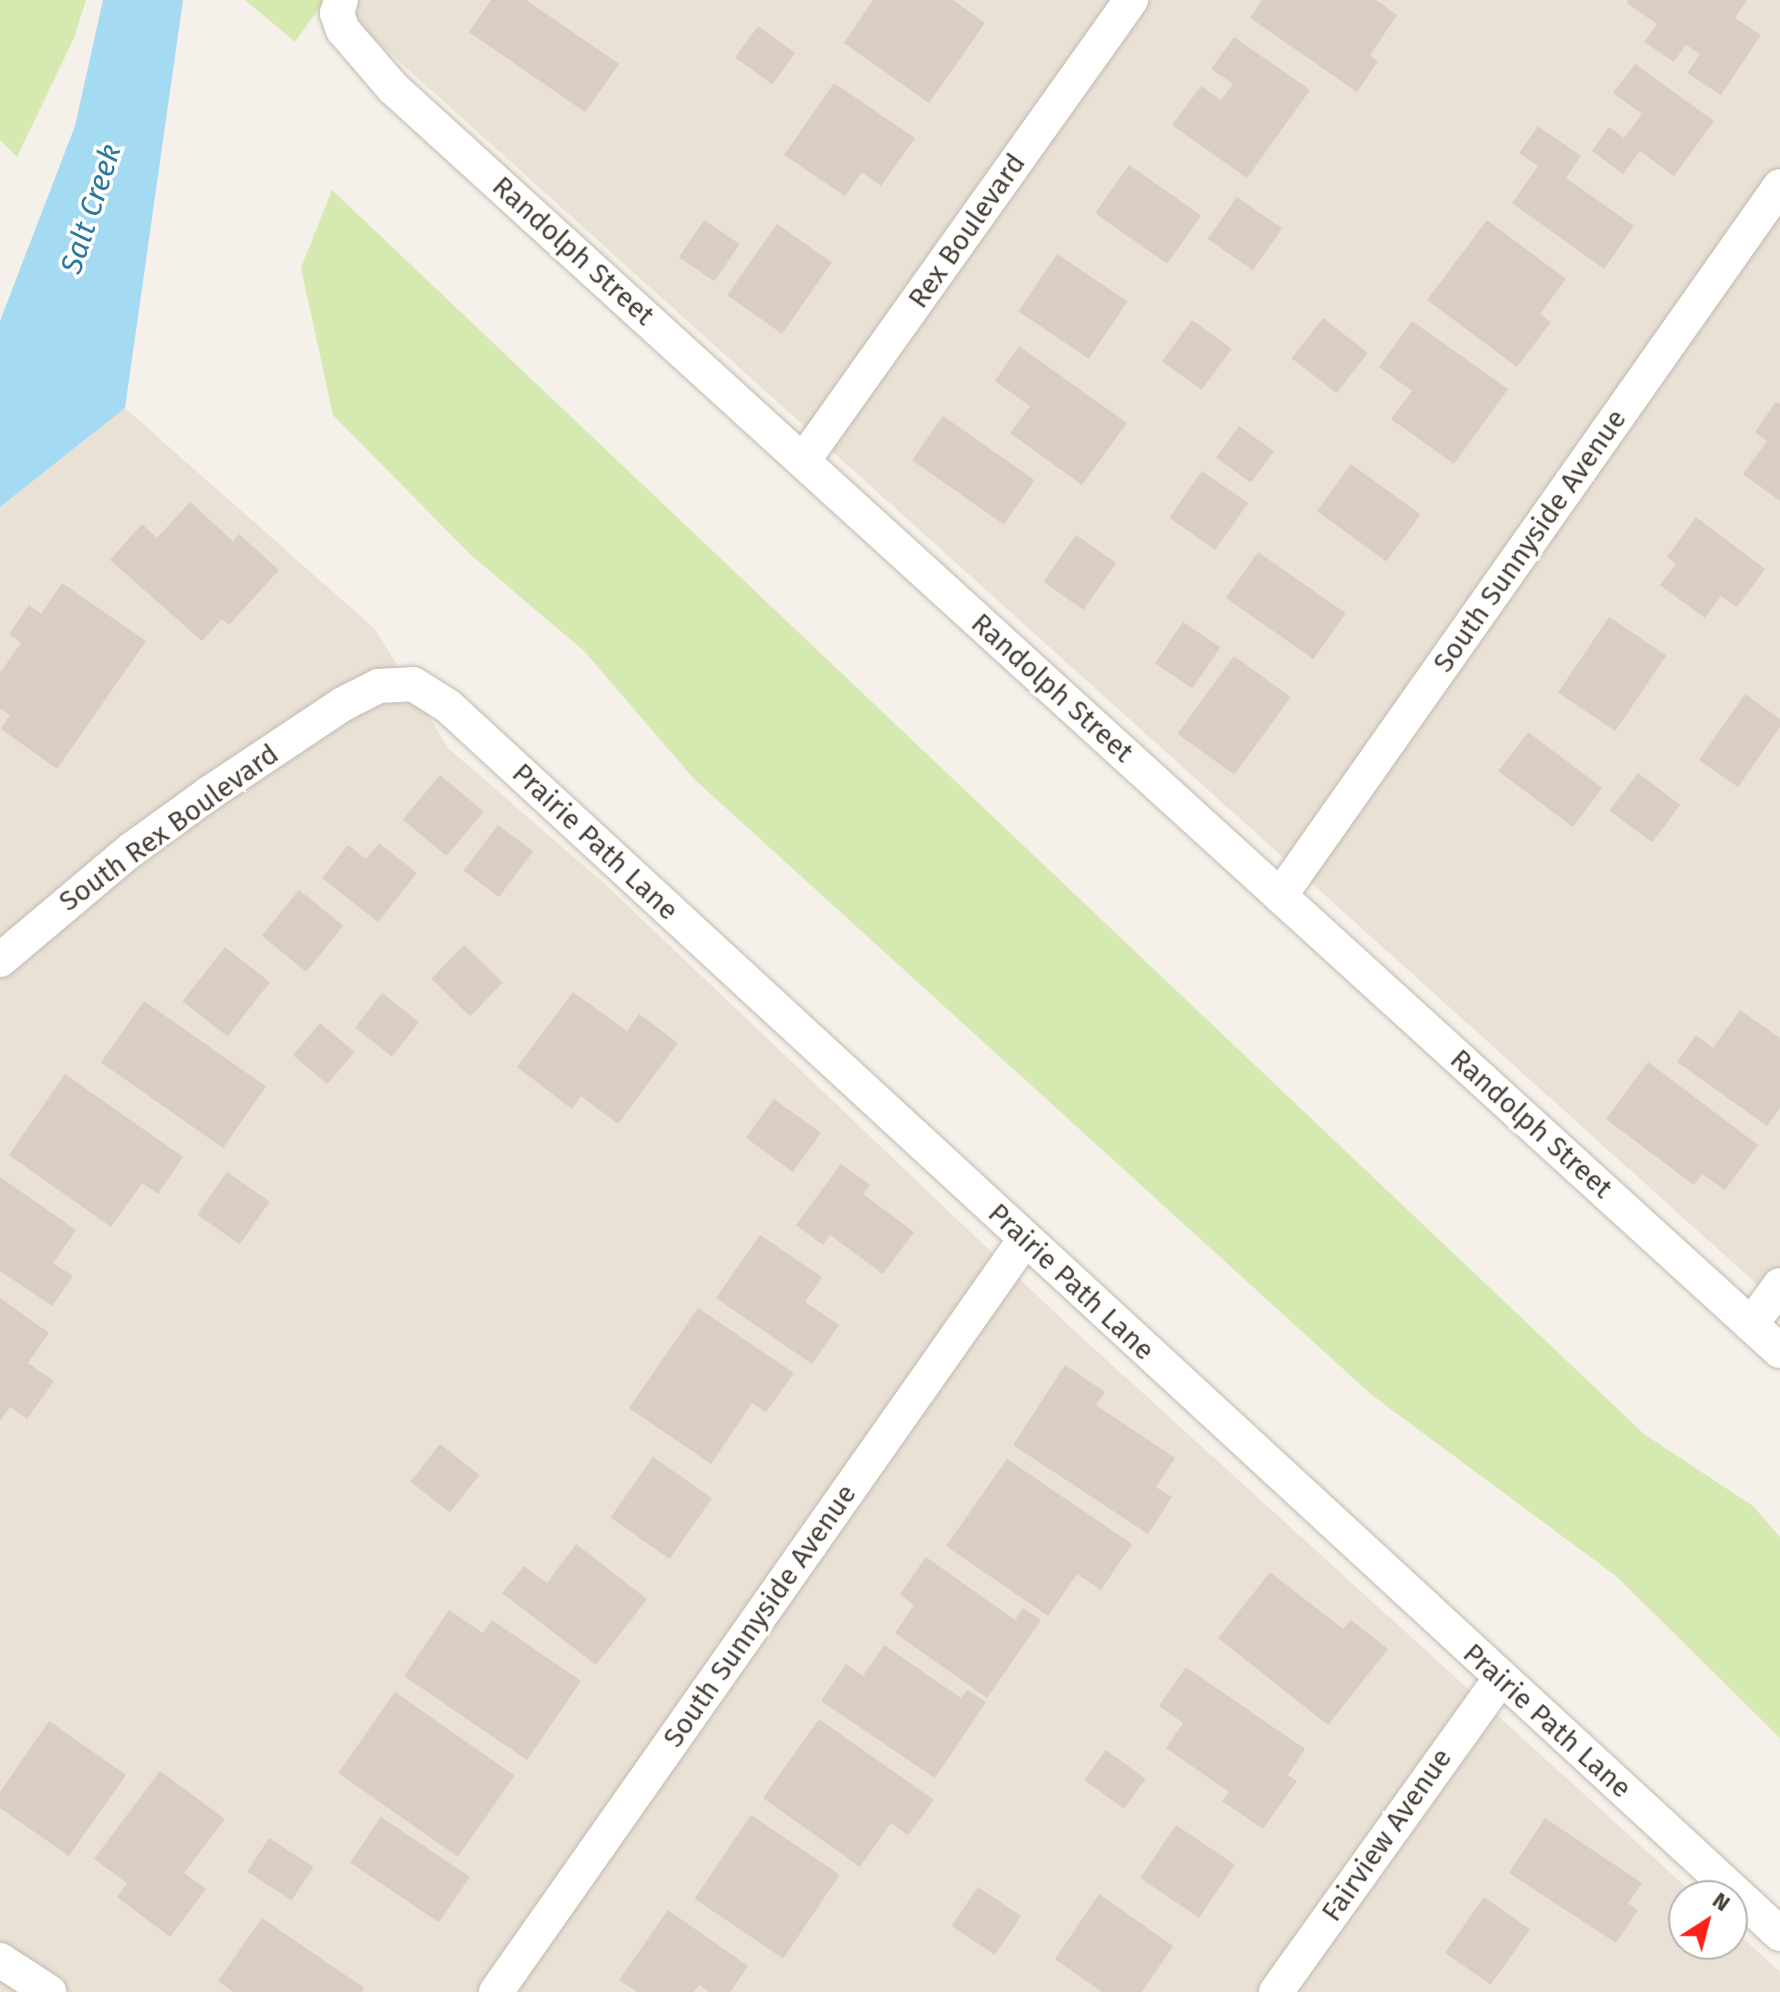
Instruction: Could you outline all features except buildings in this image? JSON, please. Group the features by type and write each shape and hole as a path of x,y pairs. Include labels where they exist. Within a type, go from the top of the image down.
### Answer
{"street":[{"name":"Rex Boulevard","path":"803,461 1131,0"},
{"name":"Randolph Street","path":"339,7 343,30 393,88 1780,1351"},
{"name":"South Sunnyside Avenue","path":"1280,896 1780,186"},
{"name":"Prairie Path Lane","path":"343,704 378,686 413,684 448,706 1780,1934"},
{"name":"South Rex Boulevard","path":"0,960 132,849 343,704"},
{"name":"South Sunnyside Avenue","path":"496,1992 1025,1239"},
{"path":"1751,1325 1780,1285"},
{"name":"Fairview Avenue","path":"1276,1992 1500,1679"},
{"path":"0,1960 49,1992"}],"shaded area":[{"path":"331,0 1780,0 1780,1305"},
{"path":"125,408 375,629 448,748 606,885 1067,1324 1678,1880 1668,1880 1668,1960 1748,1960 1748,1943 1780,1972 1780,1992 0,1992 0,507"}],"green space":[{"path":"0,0 86,0 74,38 17,157 0,140"},
{"path":"245,0 325,0 295,42"},
{"path":"332,190 1644,1434 1753,1506 1780,1537 1780,1738 1616,1576 1373,1396 694,779 585,652 470,554 333,415 301,268"}],"water":[{"name":"Salt Creek","path":"103,0 183,0 125,408 0,507 0,321 75,126"}]}
